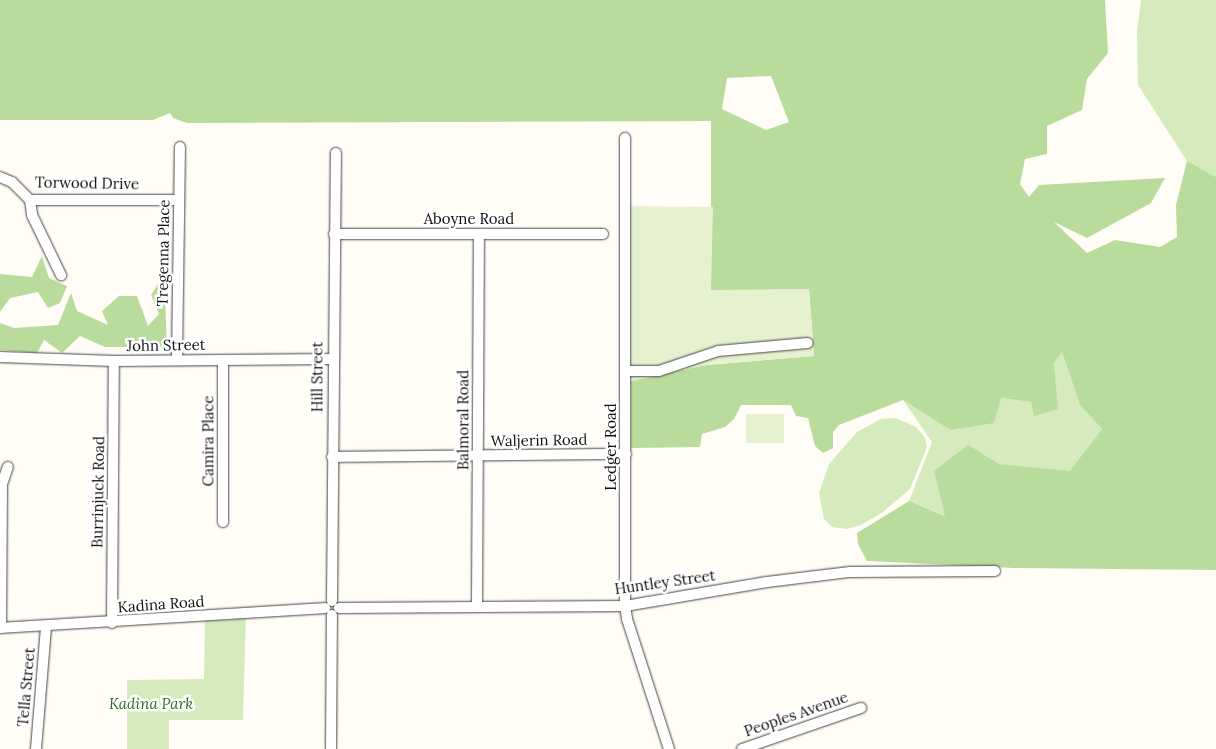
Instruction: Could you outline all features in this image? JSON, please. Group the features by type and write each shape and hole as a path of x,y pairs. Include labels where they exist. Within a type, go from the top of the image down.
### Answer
{"street":[{"name":"Ledger Road","path":"625,138 625,606 627,619 669,749"},
{"name":"Tregenna Place","path":"177,360 180,147"},
{"name":"Hill Street","path":"331,749 332,359 336,153"},
{"name":"Torwood Drive","path":"0,177 12,182 30,200 179,200"},
{"path":"30,200 32,215 61,275"},
{"name":"Aboyne Road","path":"334,234 603,234"},
{"name":"Balmoral Road","path":"477,607 479,234"},
{"path":"625,370 659,371 718,352 808,343"},
{"name":"John Street","path":"0,357 114,361 332,359"},
{"name":"Camira Place","path":"223,360 223,522"},
{"name":"Burrinjuck Road","path":"112,623 114,361"},
{"name":"Waljerin Road","path":"332,457 626,454"},
{"path":"0,628 2,484 8,467"},
{"name":"Huntley Street","path":"332,608 625,606 767,582 850,572 995,571"},
{"name":"Kadina Road","path":"0,628 46,627 332,608"},
{"name":"Tella Street","path":"36,749 46,627"},
{"name":"Peoples Avenue","path":"742,749 860,708"}],"green space":[{"path":"0,0 1105,0 1108,53 1087,79 1082,110 1047,126 1047,154 1025,159 1020,184 1029,197 1039,185 1165,178 1151,203 1087,238 1054,222 1087,253 1115,240 1160,247 1177,237 1176,205 1187,161 1216,177 1216,570 1014,568 867,561 858,544 857,533 909,501 945,516 934,471 968,445 999,464 1070,471 1102,429 1080,405 1062,352 1054,363 1058,409 1034,416 1031,402 1001,398 994,423 950,430 903,400 839,425 833,432 833,448 823,453 815,446 808,418 796,416 791,405 741,405 734,419 725,427 702,434 700,447 631,448 631,381 706,365 814,356 809,289 711,291 711,121 187,123 173,118 170,113 153,120 0,120","holes":["771,76 789,122 766,130 722,109 727,78"]},
{"path":"1141,0 1216,0 1216,177 1187,161 1138,85 1137,32"},
{"path":"625,206 713,207 711,290 809,289 814,356 706,365 626,382"},
{"path":"42,256 49,278 67,286 60,303 48,308 38,292 10,298 0,312 0,274 32,277"},
{"path":"158,284 165,294 167,350 154,353 131,347 105,347 80,336 62,353 44,340 37,353 0,350 0,323 14,328 58,325 71,293 77,311 108,325 102,311 119,296 137,296 148,326 159,314 151,295"},
{"path":"1062,352 1080,405 1102,429 1070,472 999,464 946,516 909,501 932,442 903,400 950,430 1001,398 1031,402 1034,415 1057,409 1054,363"},
{"path":"746,414 784,414 784,443 746,443"},
{"path":"896,418 916,427 925,438 927,447 910,489 883,512 861,525 847,529 832,527 824,519 819,493 829,464 857,432 881,419"},
{"name":"Kadina Park","path":"246,613 243,720 169,720 169,749 127,749 127,680 204,679 205,616"}]}
